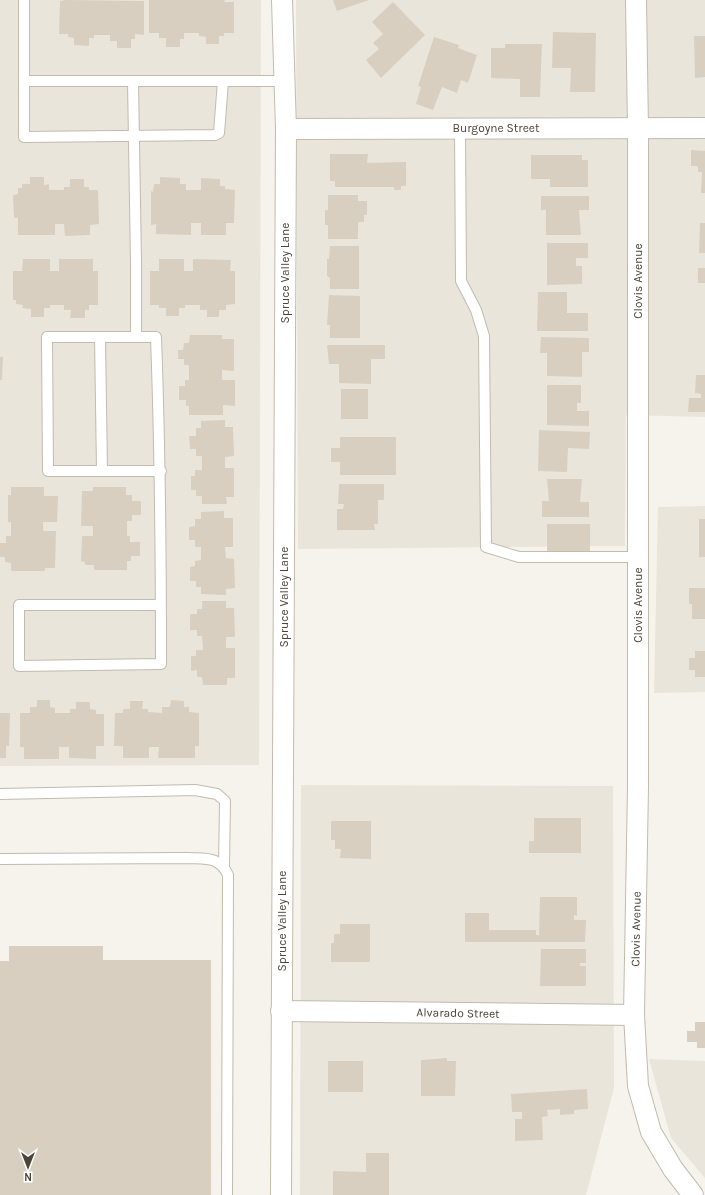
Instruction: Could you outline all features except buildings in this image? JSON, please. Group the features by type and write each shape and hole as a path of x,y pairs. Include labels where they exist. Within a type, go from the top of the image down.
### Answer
{"street":[{"name":"Spruce Valley Lane","path":"281,1195 286,129 282,0"},
{"name":"Clovis Avenue","path":"636,0 638,129 638,786 634,1015 638,1086 651,1132 673,1169 693,1195"},
{"name":"Burgoyne Street","path":"286,129 705,128"},
{"name":"Alvarado Street","path":"282,1011 634,1015"}],"lane":[{"path":"24,0 24,138 134,135 216,135 219,133 223,81"},
{"path":"24,81 284,81"},
{"path":"132,81 136,337"},
{"path":"460,128 461,281 476,310 484,336 486,547 519,557 638,557"},
{"path":"161,471 48,471 47,337 156,337 161,471 161,605 161,664 19,666 19,605 161,605"},
{"path":"100,337 102,471"},
{"path":"0,794 195,790 217,794 225,801 224,866 228,875 227,1195"},
{"path":"0,859 188,858 213,860 224,866"}],"shaded area":[{"path":"0,0 261,0 259,765 0,766"},
{"path":"296,0 705,0 705,417 626,415 625,546 298,549"},
{"path":"705,506 705,692 654,693 658,507"},
{"path":"301,785 613,786 614,1088 586,1195 300,1195"},
{"path":"649,1059 705,1061 705,1178 671,1138"}]}
